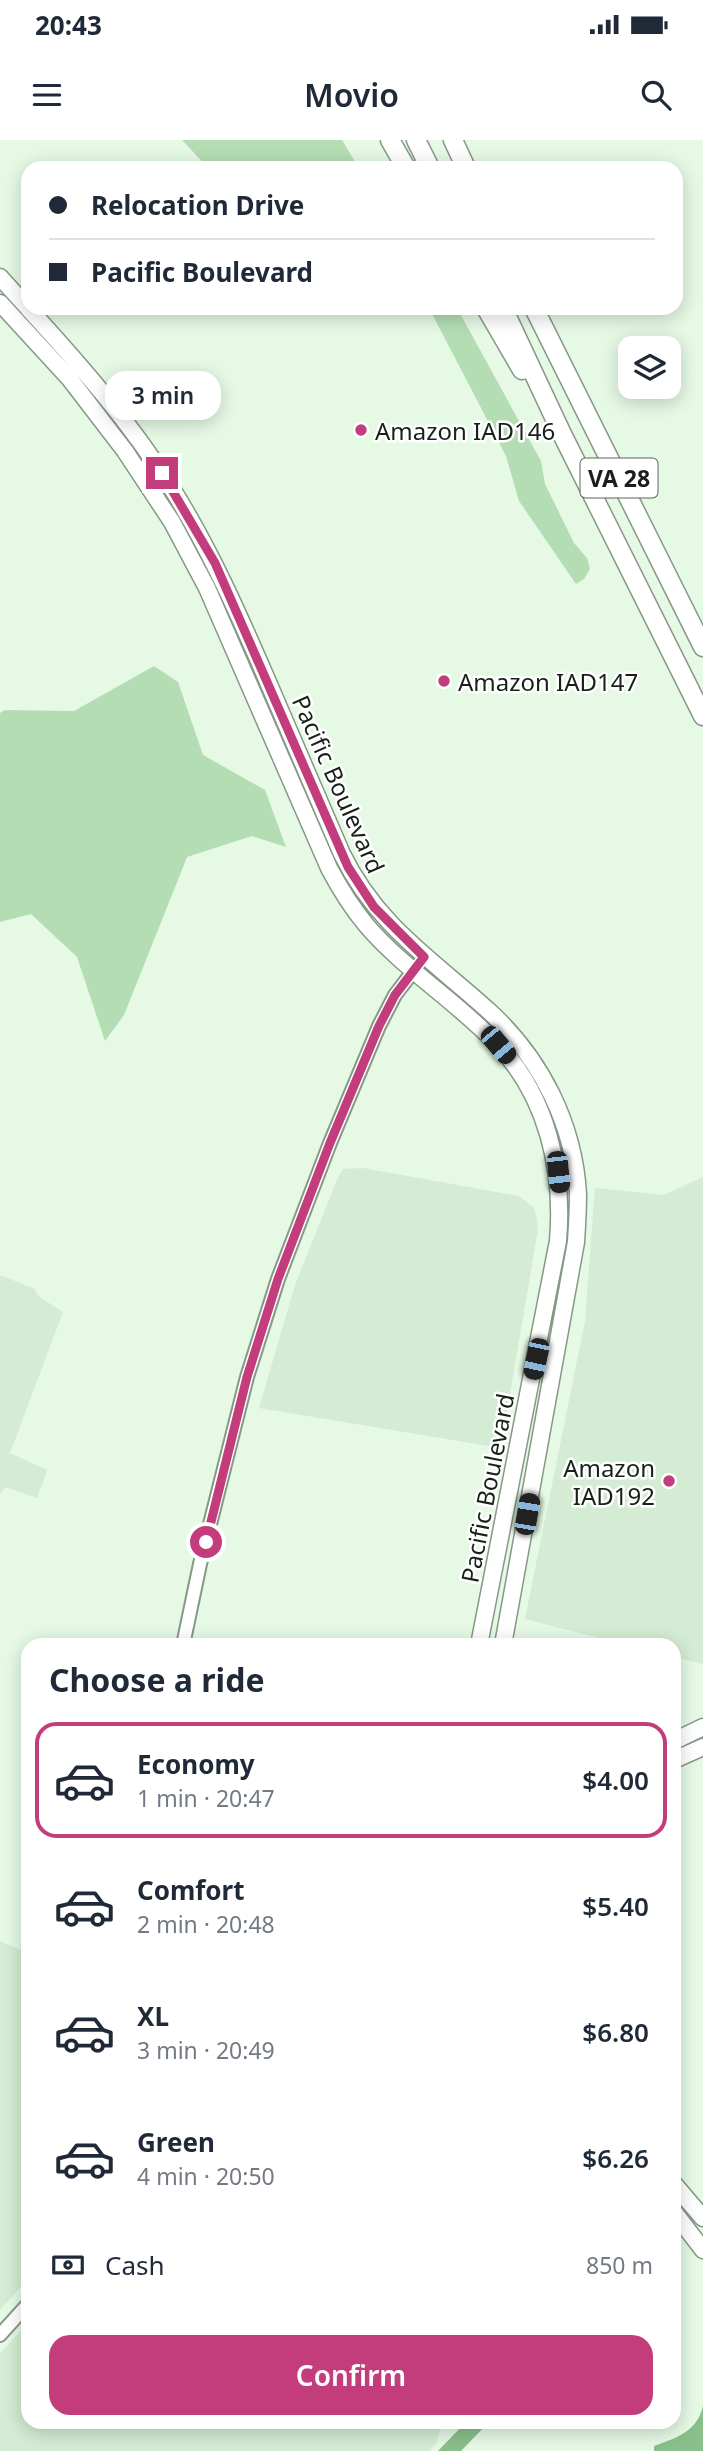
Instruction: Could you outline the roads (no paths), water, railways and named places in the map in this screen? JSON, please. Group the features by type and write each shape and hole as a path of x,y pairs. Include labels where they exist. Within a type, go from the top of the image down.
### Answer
{"highway":[{"path":"390,140 402,161"},
{"path":"416,140 426,161"},
{"path":"453,140 463,161"},
{"path":"490,315 582,473"},
{"name":"VA 28","path":"506,315 703,716"},
{"name":"VA 28","path":"537,315 703,647"}],"main road":[{"name":"Pacific Boulevard","path":"0,277 21,300"},
{"name":"Pacific Boulevard","path":"0,303 69,378 125,451 172,522 207,589 329,868 342,892 367,926 477,1025 511,1060 542,1116 553,1150 559,1188 558,1241 480,1638"},
{"name":"Pacific Boulevard","path":"34,315 100,387 172,488 225,586 348,867 374,907 424,957 490,1012 528,1054 555,1101 568,1137 578,1196 576,1242 504,1638"},
{"path":"681,1738 703,1727"},
{"path":"681,1757 703,1747"},
{"path":"681,2192 703,2218"},
{"path":"681,2220 703,2250"}],"street":[{"path":"185,1638 247,1377 265,1317 330,1143 379,1026 395,995 424,957"},
{"path":"0,2335 21,2312"}],"place":[{"name":"Amazon IAD146","path":"361,430"},
{"name":"Amazon IAD147","path":"444,681"},
{"name":"Amazon IAD192","path":"669,1481"}]}
